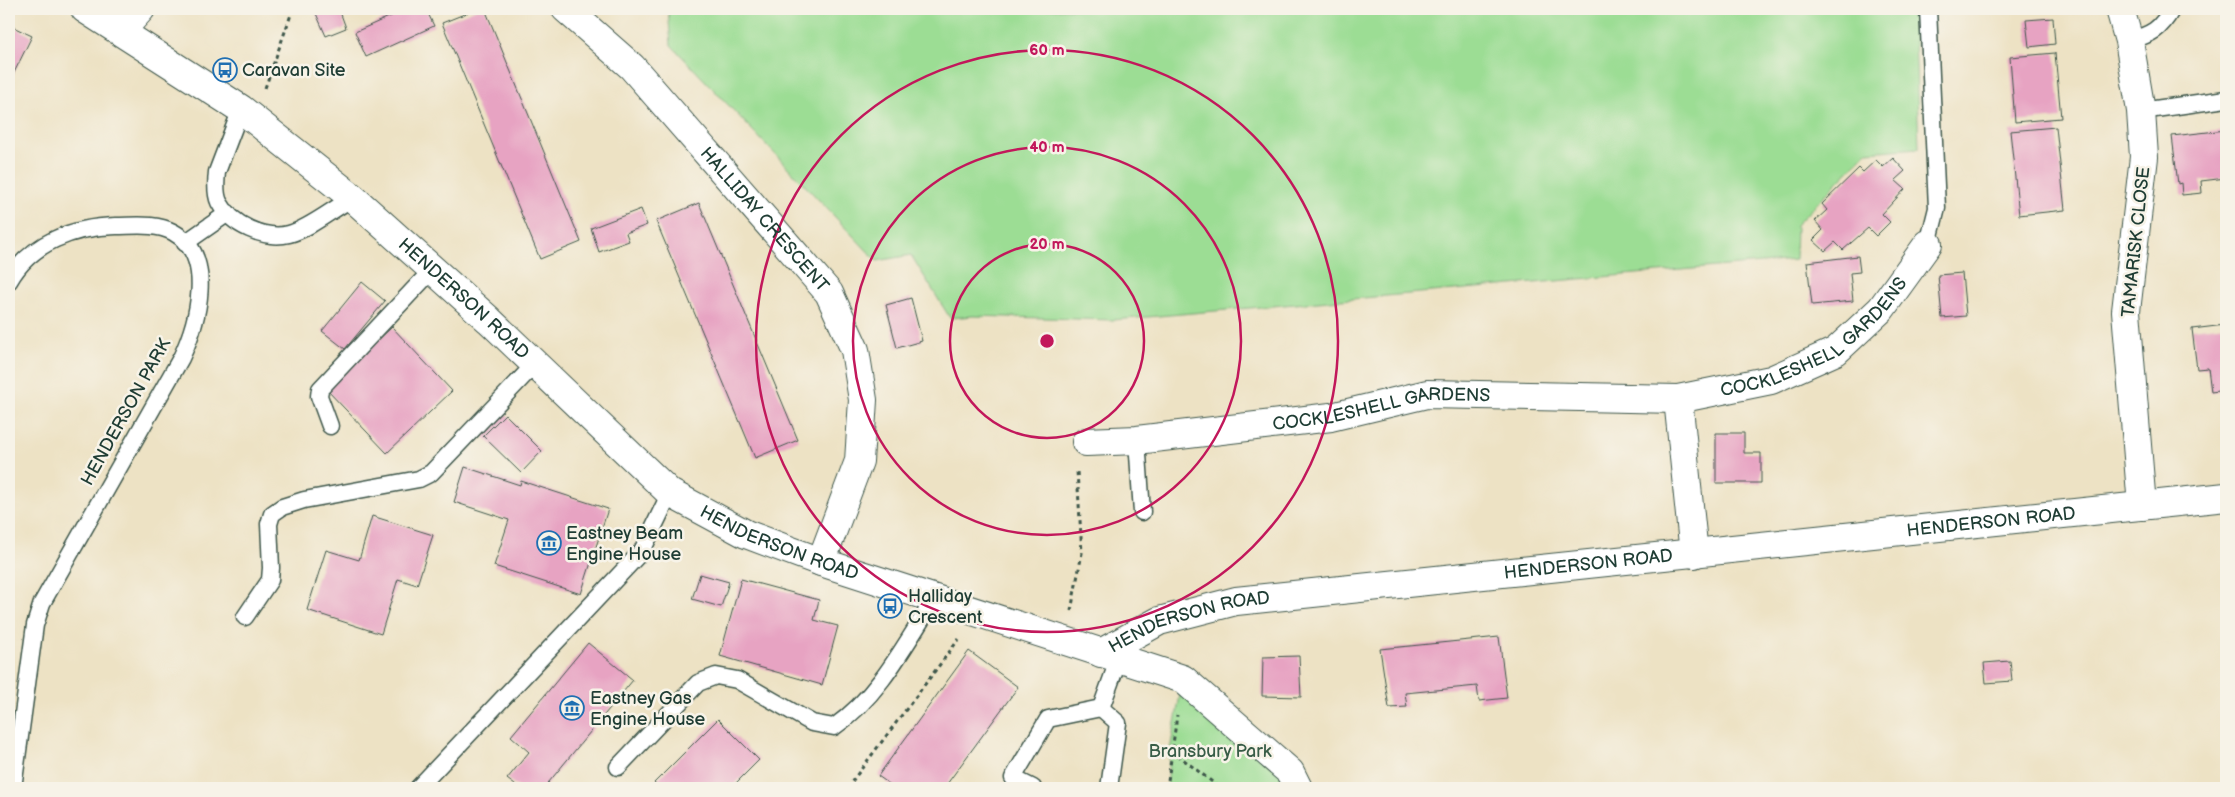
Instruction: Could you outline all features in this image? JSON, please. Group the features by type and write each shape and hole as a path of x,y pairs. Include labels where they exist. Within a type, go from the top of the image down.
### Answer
{"street":[{"name":"HENDERSON ROAD","path":"86,9 248,114 353,198 433,269 670,493 746,534 821,562 1110,656 1159,621 1236,601 2226,497"},
{"path":"121,31 141,9"},
{"name":"HALLIDAY CRESCENT","path":"566,9 632,67 829,293 855,350 863,400 859,461 821,562"},
{"name":"TAMARISK CLOSE","path":"2120,9 2129,41 2141,111 2144,157 2126,311 2142,506"},
{"name":"COCKLESHELL GARDENS","path":"1086,442 1137,440 1331,417 1427,394 1678,399 1771,380 1836,350 1881,309 1928,244"},
{"path":"1678,399 1694,554"},
{"path":"1110,656 1183,679 1290,772 1298,788"}],"lane":[{"path":"1928,9 1937,208 1928,244"},
{"path":"2129,41 2149,35 2163,25 2172,9"},
{"path":"2141,111 2226,99"},
{"path":"248,114 217,172 217,194 220,202 228,213 244,227 254,231 287,235 353,198"},
{"path":"9,281 28,256 50,241 92,228 152,226 173,232 185,243 228,213"},
{"name":"HENDERSON PARK","path":"13,788 35,625 42,603 181,358 192,333 198,308 200,284 197,268 185,243"},
{"path":"330,426 319,396 320,389 433,269"},
{"path":"245,617 270,580 269,524 272,514 282,506 304,500 419,479 431,473 535,364"},
{"path":"1137,440 1142,512"},
{"path":"418,788 642,551 670,493"},
{"path":"618,767 698,683 716,676 737,680 812,723 834,727 849,717 887,672 935,598"},
{"path":"1101,708 1110,656"},
{"path":"1033,788 1013,778 1048,719 1101,708"},
{"path":"1101,708 1118,724 1110,788"}],"path":[{"path":"248,114 293,9"},
{"path":"1065,641 1082,553 1076,444 1086,442"},
{"path":"847,788 978,612"},
{"path":"1167,788 1170,750 1183,679"},
{"path":"1170,750 1220,788"}],"green space":[{"path":"668,9 1914,9 1919,148 1867,152 1796,225 1795,260 1113,320 973,316 950,318 911,255 877,261 671,45"},
{"name":"Bransbury Park","path":"1183,679 1298,788 1167,788 1170,750"}],"building":[{"path":"314,9 339,9 346,28 326,36"},
{"path":"407,9 426,9 434,26 366,57 355,32"},
{"path":"477,9 485,9 581,242 540,259 442,23"},
{"path":"2053,18 2055,44 2029,47 2026,20"},
{"path":"9,25 32,36 9,83"},
{"path":"2055,53 2061,118 2015,122 2010,57"},
{"path":"2056,127 2065,210 2019,215 2010,131"},
{"path":"2226,130 2226,178 2201,181 2202,193 2182,195 2181,183 2178,184 2172,136"},
{"path":"1893,158 1905,171 1895,180 1905,189 1882,214 1890,222 1876,236 1868,228 1843,250 1835,242 1825,251 1813,240 1823,230 1815,221 1827,210 1822,204 1859,168 1863,172 1876,160 1883,167"},
{"path":"699,203 798,440 755,458 656,221"},
{"path":"641,209 647,225 626,233 629,241 599,252 591,228"},
{"path":"1858,256 1860,272 1850,273 1853,301 1812,305 1807,262"},
{"path":"1962,273 1966,316 1942,318 1938,275"},
{"path":"362,282 385,301 345,349 322,331"},
{"path":"911,298 922,341 897,348 886,305"},
{"path":"2226,303 2226,390 2211,392 2208,368 2197,369 2192,329 2225,325 2222,304"},
{"path":"392,327 452,391 387,453 326,389"},
{"path":"505,414 542,451 521,473 483,436"},
{"path":"1716,433 1744,433 1744,453 1761,453 1761,483 1716,483"},
{"name":"Eastney Beam Engine House","path":"465,467 520,485 521,481 608,509 581,594 494,566 509,520 454,502"},
{"path":"372,516 433,535 417,585 398,579 381,634 307,610 326,550 359,560"},
{"path":"700,574 729,582 721,607 692,599"},
{"path":"741,579 819,600 814,620 838,626 822,685 720,656"},
{"path":"1499,637 1507,698 1479,701 1477,686 1405,693 1407,707 1389,708 1380,649"},
{"name":"Eastney Gas Engine House","path":"588,643 633,680 544,788 519,788 507,779 529,752 511,736"},
{"path":"969,651 1018,687 944,788 895,788 878,776"},
{"path":"1299,656 1301,697 1262,696 1263,657"},
{"path":"2010,661 2012,681 1986,683 1984,663"},
{"path":"718,719 759,760 731,788 659,788 654,783"}],"place":[{"name":"Caravan Site","path":"225,70"},
{"name":"Eastney Beam Engine House","path":"549,543"},
{"name":"Halliday Crescent","path":"890,606"},
{"name":"Eastney Gas Engine House","path":"572,708"}]}
